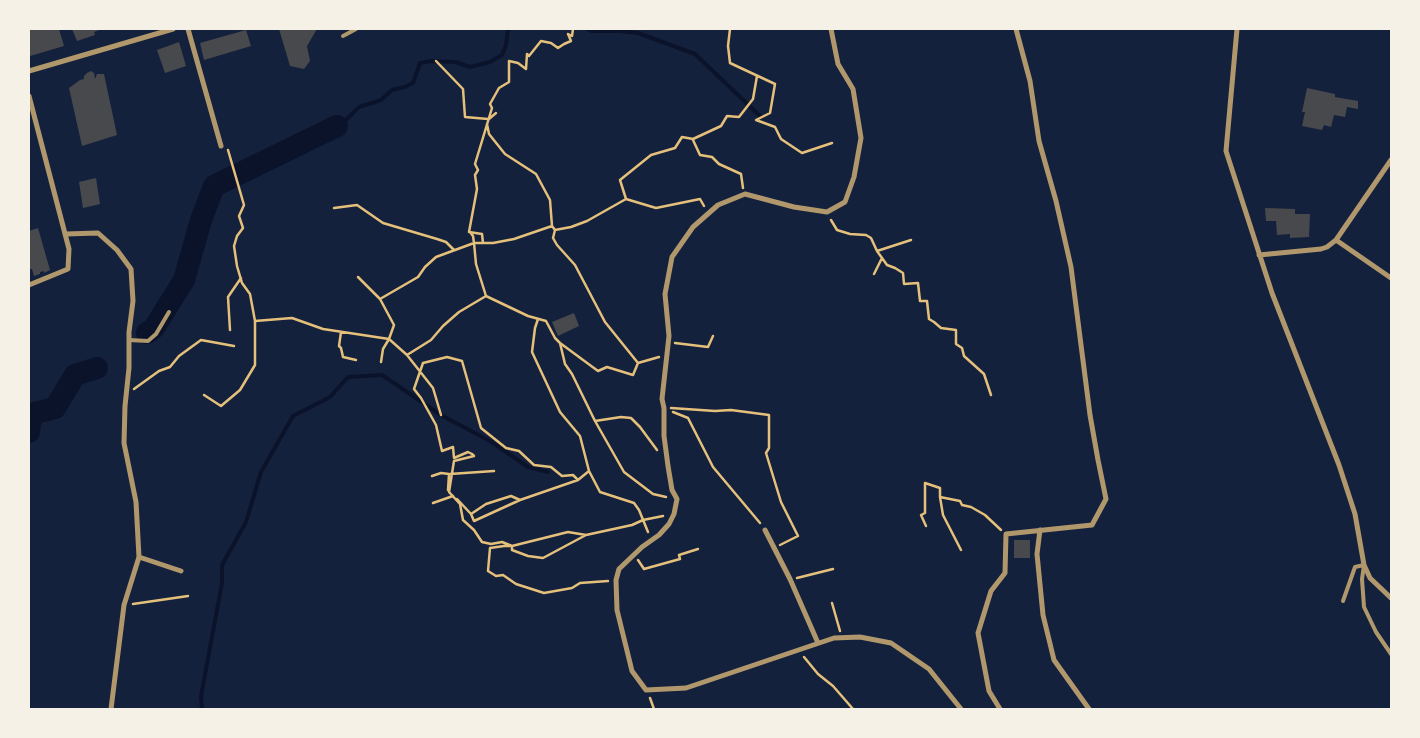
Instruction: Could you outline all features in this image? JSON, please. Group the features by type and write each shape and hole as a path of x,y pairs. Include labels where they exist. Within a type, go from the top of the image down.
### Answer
{"street":[{"path":"29,71 174,29"},
{"path":"188,29 221,146"},
{"path":"831,29 838,64 853,89 861,138 854,177 845,202 827,212 794,207 745,194 718,205 694,227 672,257 665,294 669,336 662,399 664,408 664,436 672,490 677,499 674,514 669,524 619,569 616,580 617,610 632,671 646,690 686,688 834,638 860,637 891,643 929,669 961,709"},
{"path":"1000,709 989,691 978,632 991,591 1005,573 1006,534 1092,525 1106,498 1090,415 1071,267 1056,201 1039,141 1030,81 1016,29"},
{"path":"1237,29 1226,151 1272,293 1339,465 1355,514 1364,565 1370,578 1391,598"},
{"path":"29,96 69,249 68,269 29,285"},
{"path":"1259,255 1321,250 1336,240 1391,160"},
{"path":"66,234 98,233 117,250 131,269 133,301 129,332 130,349 124,443 136,502 139,557 124,605 111,709"},
{"path":"1336,240 1391,278"},
{"path":"765,530 790,579 818,643"},
{"path":"1040,530 1037,554 1043,615 1054,660 1088,709"},
{"path":"139,557 181,571"}],"lane":[{"path":"343,36 356,29"},
{"path":"129,340 148,341 156,334 169,312"},
{"path":"1344,601 1355,566 1364,565 1362,579 1364,607 1376,632 1391,654"}],"path":[{"path":"469,232 477,189 474,175 478,170 475,164 492,108 490,104 499,88 509,82 509,61 518,63 526,69 527,54 529,56 540,40 558,48 571,41 568,34 572,36 573,29"},
{"path":"730,29 728,46 730,63 775,84 770,113 756,120 775,127 781,139 802,153 832,144"},
{"path":"436,61 463,89 465,117 488,119 496,113"},
{"path":"626,199 620,180 650,155 675,148 682,137 693,139 721,126 727,116 739,117 753,99 757,76"},
{"path":"488,119 489,134 505,154 536,174 550,200 552,226 556,230"},
{"path":"693,139 700,155 712,157 719,164 741,174 745,194"},
{"path":"204,395 221,406 240,390 255,365 255,321 250,294 242,282 237,266 234,246 237,236 243,228 239,216 244,205 234,170"},
{"path":"556,230 587,222 626,199 656,208 700,199 709,214"},
{"path":"334,208 357,206 382,223 446,242 454,250"},
{"path":"827,212 837,230 850,234 866,235 871,238 877,251 888,265 902,273 904,284 918,284 920,301 927,301 928,319 941,328 956,330 956,344 962,348 964,356 984,374 991,394"},
{"path":"380,299 418,277 436,257 474,243 493,243 514,239 552,226"},
{"path":"556,230 554,238 557,245 575,265 605,322 638,363"},
{"path":"469,232 482,234 483,243"},
{"path":"469,232 473,236 476,264 486,296 538,320 546,321 555,338 560,343 598,371 607,367 633,375 638,363"},
{"path":"877,251 911,240"},
{"path":"874,274 882,258"},
{"path":"358,277 380,299 394,325 383,349 381,362"},
{"path":"230,330 228,297 241,278"},
{"path":"407,355 431,340 459,312 486,296"},
{"path":"255,321 292,318 324,329 389,339 407,355 433,388 441,415"},
{"path":"538,320 532,352 560,412 580,436 589,471 600,492 634,503 652,540"},
{"path":"341,332 339,346 343,357 356,360"},
{"path":"668,342 708,347 713,336"},
{"path":"134,394 134,389 142,382 159,371 170,367 179,356 201,340 234,346"},
{"path":"560,343 565,364 624,472 653,494 677,499"},
{"path":"638,363 667,354"},
{"path":"578,480 574,475 562,476 551,467 534,465 519,451 506,448 481,428 462,361 447,357 423,363 414,389 436,425 442,451 452,447 454,458 468,452 474,456 454,461 448,490 460,504 463,520 474,530 482,542 490,544 502,542 512,546 512,550 528,556 543,558 586,535 674,514"},
{"path":"664,408 688,418 713,467 765,530"},
{"path":"664,408 731,410 770,415 769,448 766,453 780,502 798,536 774,548"},
{"path":"595,421 621,417 630,418 640,426 659,452"},
{"path":"432,476 441,473 494,471"},
{"path":"453,496 471,514 474,521 478,521 520,500 578,480 589,471"},
{"path":"926,526 921,515 925,514 926,483 940,488 943,515 961,550"},
{"path":"433,504 453,496"},
{"path":"471,514 486,504 511,496 520,500"},
{"path":"940,497 960,501 962,505 971,507 986,515 1006,534"},
{"path":"586,535 568,532 512,546 490,548 488,571 496,576 503,575 516,584 544,593 572,588 580,583 616,580"},
{"path":"635,554 644,569 680,558 679,555 698,549"},
{"path":"790,579 833,570"},
{"path":"124,605 188,596"},
{"path":"832,604 842,638"},
{"path":"799,650 818,674 833,686 853,709"}],"building":[{"path":"29,29 59,29 64,46 30,56"},
{"path":"72,29 102,29 94,32 95,35 77,41"},
{"path":"279,29 317,29 307,46 310,61 304,69 290,66"},
{"path":"246,30 251,46 204,60 200,43"},
{"path":"179,42 186,66 165,73 157,50"},
{"path":"91,71 94,73 95,79 97,74 104,74 117,135 82,146 69,88 84,79 84,76"},
{"path":"1307,88 1335,94 1335,97 1358,101 1358,109 1347,107 1345,117 1334,115 1331,127 1324,125 1322,130 1302,126 1305,112 1302,112"},
{"path":"96,178 100,204 83,208 79,182"},
{"path":"1265,208 1295,209 1295,214 1310,214 1309,237 1290,238 1290,234 1277,235 1276,221 1266,221"},
{"path":"38,228 50,270 44,273 44,271 40,272 40,274 34,276 29,266 29,231"},
{"path":"574,313 579,326 558,336 552,322"},
{"path":"1014,540 1030,540 1030,558 1014,558"}],"waterway":[{"path":"337,126 359,107 381,100 392,90 413,83 420,63 430,61 456,62 470,67 490,62 502,55 506,45 508,29"},
{"path":"587,29 592,31 638,33 695,54 761,117"},
{"path":"147,333 154,328 184,280 201,220 214,186 337,126"},
{"path":"29,432 31,414 55,408 75,375 97,368"},
{"path":"202,709 201,696 222,583 222,565 246,522 261,472 293,416 330,397 348,377 382,375 441,415 490,441 528,467 548,472"}]}
